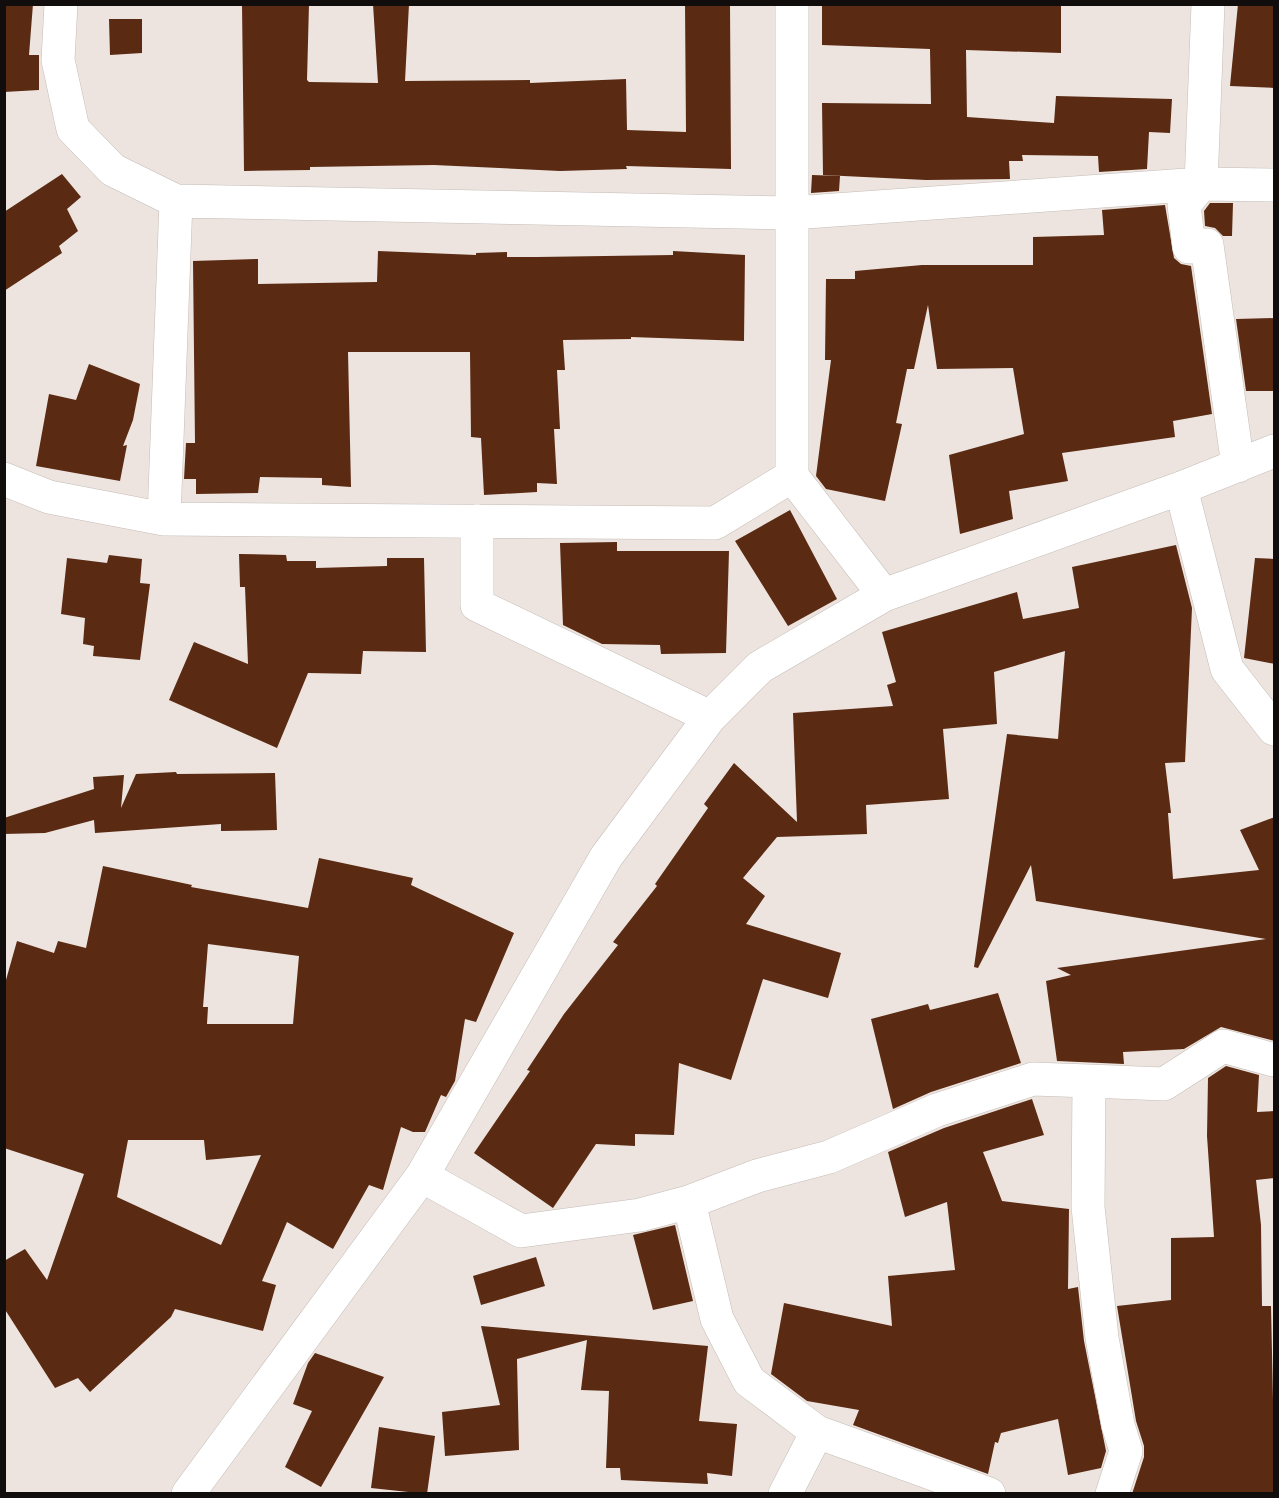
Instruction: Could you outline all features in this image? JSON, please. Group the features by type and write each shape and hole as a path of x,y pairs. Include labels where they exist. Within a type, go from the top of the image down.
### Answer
{"street":[{"path":"61,4 58,60 73,129 113,170 176,201 792,213 1201,184 1275,185"},
{"path":"792,4 792,476 884,596"},
{"path":"1208,4 1201,184 1184,205 1189,247 1207,245 1238,466"},
{"path":"164,519 176,201"},
{"path":"188,1494 422,1176 606,857 710,717 760,667 884,596 1181,488 1275,451"},
{"path":"4,479 48,497 164,519 715,523 792,476"},
{"path":"1181,488 1227,669 1275,729"},
{"path":"477,521 477,605 710,717"},
{"path":"422,1176 521,1231 640,1215 689,1202 757,1176 829,1157 937,1110 1034,1079 1164,1084 1223,1046 1275,1060"},
{"path":"1089,1081 1088,1208 1102,1338 1118,1425 1126,1451 1112,1494"},
{"path":"689,1202 717,1318 749,1381 817,1432 990,1494"},
{"path":"785,1494 817,1432"}],"building":[{"path":"4,4 33,4 29,55 39,55 39,90 4,92"},
{"path":"242,4 309,4 307,80 309,82 378,83 373,4 409,4 405,81 530,80 530,83 626,79 627,130 686,132 685,4 730,4 731,169 626,166 627,169 560,171 434,165 310,167 310,170 244,171"},
{"path":"822,4 1061,4 1061,53 966,50 967,117 1054,123 1056,96 1172,99 1170,133 1149,132 1147,169 1099,172 1098,156 1022,155 1023,161 1009,161 1010,179 926,180 823,175 822,103 931,104 930,49 822,45"},
{"path":"1238,4 1275,4 1275,88 1230,86"},
{"path":"109,19 142,19 142,53 110,55"},
{"path":"62,174 81,197 67,209 78,231 59,246 62,253 4,291 4,212"},
{"path":"812,175 840,176 839,191 811,193"},
{"path":"1210,203 1233,203 1232,236 1223,236 1215,228 1205,226 1204,211"},
{"path":"1165,205 1174,258 1181,264 1191,266 1212,414 1173,421 1175,437 1062,453 1068,481 1009,491 1013,519 960,534 949,455 1024,434 1013,368 937,369 928,305 914,369 907,369 896,423 902,424 885,501 826,489 816,476 831,360 825,360 826,279 855,279 855,271 922,265 1033,265 1033,237 1104,235 1102,210"},
{"path":"378,251 476,255 476,253 507,252 507,257 673,255 673,251 745,255 744,341 631,337 631,339 563,340 565,370 557,370 560,429 554,429 557,484 537,483 537,492 484,495 481,438 471,437 470,352 348,352 351,487 322,485 322,478 260,477 258,493 196,494 196,479 184,479 186,443 195,443 193,261 258,259 258,284 377,282"},
{"path":"1275,318 1275,391 1246,391 1236,319"},
{"path":"89,364 140,384 133,420 123,446 127,445 120,481 36,466 49,394 76,400"},
{"path":"790,510 837,599 788,626 735,541"},
{"path":"617,542 617,551 729,551 726,653 661,654 660,645 602,644 563,625 560,543"},
{"path":"1176,545 1192,608 1185,762 1165,763 1171,813 1168,813 1173,879 1259,870 1240,830 1275,817 1275,1041 1221,1027 1184,1049 1123,1052 1124,1064 1057,1061 1046,981 1071,975 1057,968 1266,939 1036,901 1031,865 978,968 974,967 1007,734 1058,739 1065,651 994,672 997,724 943,729 949,799 866,805 867,834 777,837 743,878 765,896 746,924 841,953 828,998 763,979 731,1080 679,1063 674,1135 635,1134 635,1146 596,1144 553,1208 474,1153 530,1071 527,1070 564,1014 618,945 613,942 657,886 655,884 708,808 704,804 734,763 797,822 793,713 893,706 887,685 896,682 882,632 1017,592 1023,619 1079,608 1072,567"},
{"path":"239,554 286,555 287,561 316,561 316,568 387,566 387,558 424,558 426,652 363,651 361,674 308,673 277,748 169,700 194,642 248,664 245,587 240,587"},
{"path":"109,555 142,559 140,583 150,584 140,660 93,656 94,646 83,644 85,618 61,614 67,558 107,563"},
{"path":"1255,558 1275,559 1275,664 1244,658"},
{"path":"176,772 177,774 275,773 277,830 221,831 221,824 95,833 94,820 45,833 4,834 4,818 94,789 93,777 124,775 121,808 136,774"},
{"path":"319,858 413,878 411,885 514,933 476,1022 465,1019 455,1081 446,1097 441,1095 425,1132 413,1132 401,1127 383,1190 369,1185 333,1249 287,1222 262,1281 276,1285 263,1331 175,1309 171,1317 90,1392 78,1378 55,1388 4,1308 4,1261 25,1249 47,1280 84,1174 4,1148 4,987 17,941 54,953 58,941 86,948 103,866 192,885 191,887 308,908","holes":["208,944 299,956 293,1024 207,1024 208,1007 203,1007","128,1140 204,1140 206,1160 261,1155 221,1245 117,1197"]},
{"path":"998,993 1021,1063 931,1092 893,1109 871,1019 928,1004 930,1010"},
{"path":"1226,1066 1259,1075 1257,1112 1275,1111 1275,1178 1256,1180 1261,1225 1262,1306 1271,1306 1275,1494 1132,1494 1144,1457 1144,1446 1136,1421 1117,1306 1171,1300 1171,1238 1214,1237 1207,1136 1208,1078"},
{"path":"1032,1099 1044,1135 983,1152 1002,1201 1069,1209 1068,1289 1078,1287 1084,1341 1106,1451 1101,1468 1068,1475 1058,1419 1001,1433 998,1443 995,1442 988,1474 853,1425 859,1410 807,1401 771,1374 784,1303 892,1326 888,1276 955,1270 947,1202 905,1217 888,1152 944,1128"},
{"path":"675,1225 693,1301 653,1310 633,1235"},
{"path":"536,1257 545,1286 481,1305 473,1276"},
{"path":"481,1326 708,1346 699,1421 737,1424 732,1476 707,1473 708,1484 621,1480 620,1468 606,1468 609,1391 581,1390 587,1340 517,1359 519,1450 445,1456 442,1412 500,1405"},
{"path":"315,1353 384,1377 321,1487 285,1467 312,1411 293,1404 308,1363"},
{"path":"379,1427 435,1436 427,1494 371,1488"}]}
